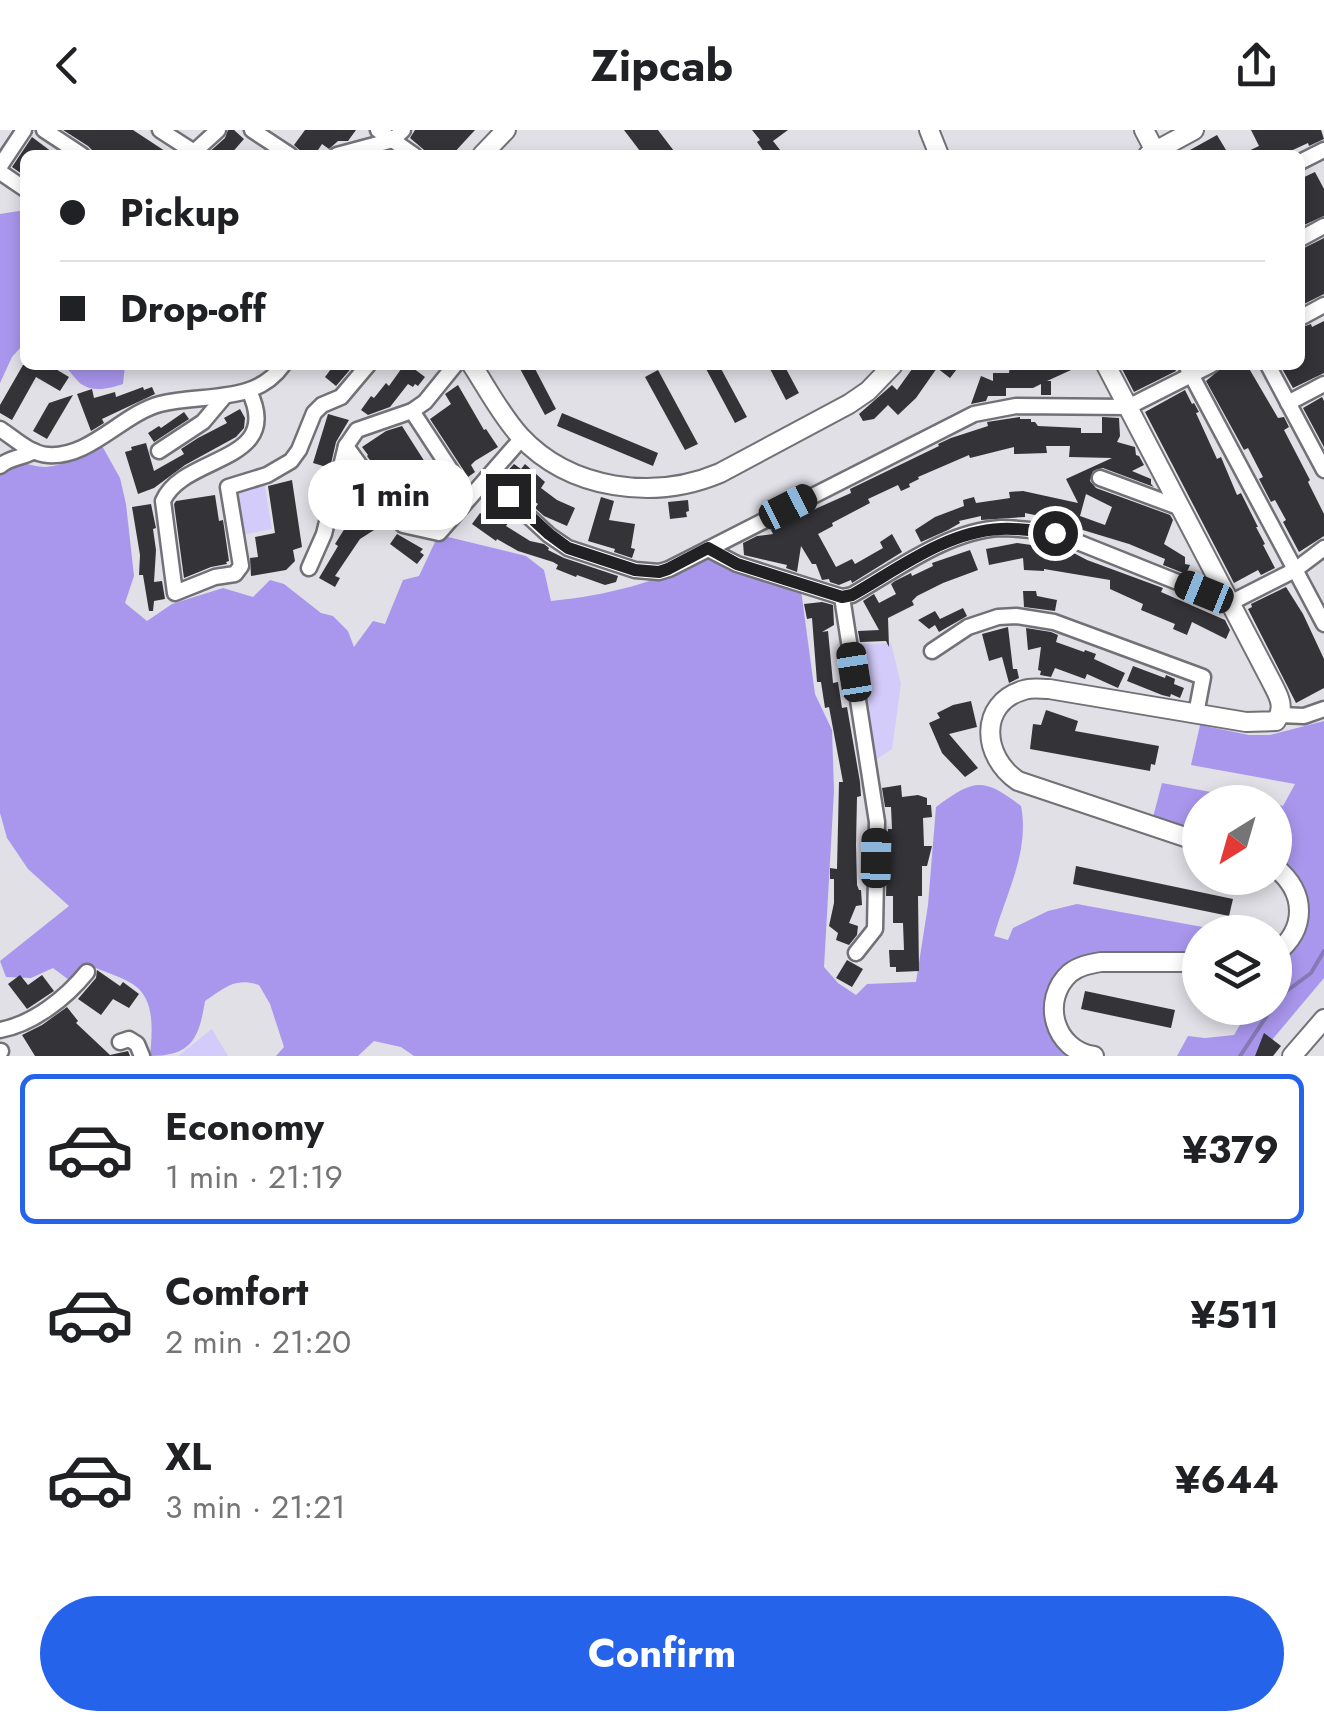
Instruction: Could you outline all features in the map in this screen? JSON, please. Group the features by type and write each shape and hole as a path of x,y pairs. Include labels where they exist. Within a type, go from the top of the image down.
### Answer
{"street":[{"path":"20,185 0,169 24,130"},
{"path":"44,130 74,150"},
{"path":"160,130 188,150"},
{"path":"197,150 218,130"},
{"path":"252,130 282,150"},
{"path":"378,130 398,135"},
{"path":"487,150 506,130"},
{"path":"1160,150 1194,130"},
{"path":"352,150 398,135"},
{"path":"0,429 34,451 48,455 75,450 140,411 161,404 249,391 278,370"},
{"path":"249,391 258,420 256,431 246,443 172,486 163,501 175,593 234,574 242,566 228,487 267,475 292,460 314,413 322,405 341,398 364,370"},
{"path":"308,568 324,534 346,446 357,430 412,412 426,402 451,370"},
{"path":"475,370 522,438 546,457 596,481 646,490 674,488 720,473 849,404 888,370"},
{"path":"1109,370 1281,700 1280,715 1276,721 1246,722 1028,688 1004,701 996,712 990,742 998,763 1018,781 1182,836"},
{"path":"487,478 568,548 635,570 659,572 974,414 1016,406 1128,407 1188,370 1324,624"},
{"path":"1271,370 1323,465"},
{"path":"1288,403 1324,384"},
{"path":"159,451 203,422 224,397"},
{"path":"412,412 469,498"},
{"path":"346,446 403,525 439,533 522,438"},
{"path":"0,466 34,451"},
{"path":"1100,478 1181,508"},
{"path":"708,548 737,564 842,597 940,545 973,534 998,528 1055,533 1230,603 1295,570 1324,548"},
{"path":"842,597 877,822 875,929 856,953"},
{"path":"932,651 968,627 998,617 1054,622 1203,677 1196,714"},
{"path":"1280,715 1304,716 1324,709"},
{"path":"1292,885 1299,909 1292,937"},
{"path":"1094,1056 1074,1049 1058,1030 1054,1001 1072,971 1101,962 1182,962"},
{"path":"0,1030 28,1021 74,988 87,972"},
{"path":"1292,1056 1324,1020"},
{"path":"120,1042 130,1039 142,1056"}],"shaded area":[{"path":"20,211 20,348 0,383 0,214"},
{"path":"68,370 124,370 123,384 102,389 79,382"},
{"path":"101,444 120,478 134,576 125,603 147,621 172,604 223,588 253,597 270,580 284,584 321,613 333,616 348,631 354,647 373,621 385,624 403,580 419,576 435,542 444,536 526,556 544,570 551,601 631,587 706,558 801,590 815,694 832,730 834,791 824,967 838,983 856,995 867,984 916,982 928,905 936,807 960,791 979,785 997,790 1021,806 1023,823 1020,856 994,936 1008,940 1013,928 1048,911 1077,904 1182,923 1182,953 1092,953 1062,971 1046,997 1045,1012 1056,1042 1069,1056 414,1056 401,1047 374,1041 358,1056 276,1056 284,1047 270,1004 259,985 243,982 230,985 205,1001 196,1035 184,1048 150,1056 149,1008 134,985 96,968 77,986 53,968 31,978 6,977 0,961 69,906 28,869 7,838 0,813 0,475 18,463 46,467"},
{"path":"264,481 272,529 242,535 235,498 240,490"},
{"path":"891,643 901,684 892,749 874,761 857,644"},
{"path":"1324,721 1324,978 1292,1016 1292,953 1302,939 1309,916 1306,892 1292,871 1295,784 1191,765 1200,725 1270,735"},
{"path":"1162,783 1182,787 1182,827 1153,817"},
{"path":"1240,1025 1284,1025 1261,1056 1177,1056 1188,1036 1234,1035"},
{"path":"212,1029 228,1056 178,1056"}],"building":[{"path":"63,130 133,130 163,150 92,150"},
{"path":"228,130 234,130 244,139 234,150 212,150"},
{"path":"305,130 356,130 348,141 338,141 329,149 322,144 318,150 300,150 294,145"},
{"path":"415,130 475,130 457,150 424,150 410,138"},
{"path":"624,130 658,130 673,150 639,150"},
{"path":"752,130 788,130 773,141 780,150 763,150 757,142 760,140"},
{"path":"1251,130 1321,130 1324,139 1293,150 1251,150 1259,146"},
{"path":"1217,135 1226,150 1190,150"},
{"path":"32,137 49,150 23,150"},
{"path":"20,155 20,173 12,167"},
{"path":"1315,172 1324,189 1324,216 1305,225 1305,177"},
{"path":"1324,238 1324,294 1305,304 1305,248"},
{"path":"1324,321 1324,373 1293,388 1283,370 1305,370 1305,326"},
{"path":"20,370 57,370 69,377 60,391 36,377 12,420 0,413 0,405"},
{"path":"330,370 350,370 336,386 325,377"},
{"path":"400,370 416,370 425,377 418,386 408,384 390,407 368,415 361,410 386,383 389,386"},
{"path":"521,370 536,370 556,409 545,415"},
{"path":"658,370 698,444 685,450 645,377"},
{"path":"707,370 722,370 747,417 735,423"},
{"path":"771,370 787,370 799,393 786,400"},
{"path":"911,370 936,370 898,415 888,405 874,419 863,421 859,414 892,385 897,390"},
{"path":"940,370 956,370 950,378"},
{"path":"1071,370 1047,381 1051,381 1051,395 1041,395 1041,384 1033,388 1006,388 1006,396 988,396 986,401 971,404 981,376 993,381 993,373"},
{"path":"1123,370 1176,370 1176,371 1134,392"},
{"path":"1219,370 1250,370 1278,418 1284,417 1289,427 1284,430 1324,514 1324,536 1299,552 1283,522 1286,520 1259,479 1263,477 1248,448 1244,450 1206,381"},
{"path":"458,385 498,447 471,465 475,472 468,477 430,419 451,404 445,394"},
{"path":"152,387 155,394 102,419 104,423 91,431 77,394 92,389 94,398 115,392 116,397"},
{"path":"1185,390 1199,412 1196,413 1217,459 1221,457 1237,495 1241,493 1275,568 1261,575 1258,570 1234,583 1145,412"},
{"path":"73,395 47,439 33,431 49,403"},
{"path":"1322,397 1324,401 1324,447 1303,408"},
{"path":"240,409 245,418 244,428 236,437 138,494 125,452 131,447 146,443 154,471 184,454 181,449 227,423 224,418"},
{"path":"184,412 189,419 154,442 148,433"},
{"path":"562,413 658,453 653,466 557,426"},
{"path":"328,414 349,420 336,442 330,468 313,463"},
{"path":"1020,417 1031,419 1038,426 1102,433 1102,417 1119,418 1117,442 1135,447 1144,465 1132,471 1151,479 1154,487 1103,468 1093,471 1090,481 1096,488 1170,515 1173,520 1164,544 1185,557 1185,564 1190,565 1186,574 1163,565 1165,559 1129,544 1063,524 1064,521 1025,513 1025,517 981,520 981,516 959,521 921,542 915,530 974,497 976,503 1010,498 1009,492 1023,491 1078,503 1066,479 1112,458 1069,457 1070,446 1046,446 1047,453 1014,454 1014,447 970,458 969,455 918,477 901,491 898,485 868,499 870,503 818,534 836,567 852,559 855,564 883,548 880,542 892,534 902,552 852,583 851,580 839,585 822,580 816,564 812,564 801,546 797,572 786,568 787,565 744,555 743,543 773,534 771,530 786,522 851,493 850,489 938,444 988,426 987,422","holes":["1086,494 1112,507 1105,525 1080,516"]},
{"path":"402,426 437,481 440,478 451,495 422,518 411,516 425,497 409,507 396,488 392,491 362,447 386,431"},
{"path":"514,464 521,469 525,464 545,482 541,488 575,508 567,526 544,516 535,508 538,504 502,477"},
{"path":"292,480 302,547 293,550 295,561 286,570 251,576 250,558 258,557 255,537 275,533 268,486"},
{"path":"359,484 385,523 360,539 335,576 340,578 335,587 319,578 345,528 339,519 351,503 343,501 345,493"},
{"path":"215,495 229,561 184,578 174,504"},
{"path":"601,497 614,501 609,520 635,524 632,558 588,541"},
{"path":"688,500 687,517 670,519 668,502"},
{"path":"151,504 156,528 154,582 162,581 165,599 154,601 153,611 149,611 143,575 139,575 140,555 132,507"},
{"path":"499,511 511,519 506,526 530,541 544,544 564,558 618,576 616,582 605,585 556,569 558,565 553,562 496,541 472,524 480,513 492,521"},
{"path":"397,534 423,549 420,552 424,555 417,564 390,544"},
{"path":"1017,543 1068,550 1163,588 1161,592 1225,620 1230,630 1226,639 1192,622 1187,635 1173,629 1175,624 1141,610 1143,604 1110,589 1110,580 1044,569 1024,570 1023,558 989,565 986,549"},
{"path":"970,550 978,570 917,596 912,601 914,605 888,618 889,647 886,641 860,642 858,631 879,630 863,601 874,594 879,603 896,594 891,584 895,581"},
{"path":"1286,587 1324,659 1324,688 1296,703 1248,609"},
{"path":"1023,591 1036,591 1037,596 1057,600 1055,611 1024,607"},
{"path":"804,604 833,605 834,625 822,632 828,631 833,683 838,682 842,708 847,707 860,782 856,845 862,905 856,906 849,923 858,926 849,945 836,940 838,933 829,926 834,903 830,868 837,869 839,782 843,782 829,707 825,708 821,682 817,682 812,618 807,619"},
{"path":"963,608 967,616 939,632 935,625 929,629 918,620 935,611 940,619"},
{"path":"1008,627 1013,669 1017,669 1019,678 1009,683 1002,657 989,661 982,634"},
{"path":"1026,628 1051,632 1058,635 1056,642 1096,654 1094,659 1125,673 1118,688 1087,674 1085,679 1055,668 1051,677 1040,675 1041,647 1028,650"},
{"path":"1133,666 1175,679 1174,684 1184,688 1180,698 1127,681"},
{"path":"971,701 977,727 949,734 978,768 965,777 942,753 929,723 940,718 937,713"},
{"path":"1046,710 1078,721 1075,731 1159,746 1155,765 1151,764 1150,771 1030,749 1033,724 1041,725"},
{"path":"901,785 902,797 918,795 927,798 927,805 931,805 932,817 923,818 924,846 932,846 927,866 922,866 922,896 918,896 919,971 896,972 896,967 890,967 889,950 904,950 903,923 893,923 893,896 886,896 888,829 892,829 891,807 885,807 882,788"},
{"path":"1076,866 1182,888 1182,895 1233,899 1229,915 1224,915 1073,884"},
{"path":"847,960 863,969 852,987 836,978"},
{"path":"97,970 139,994 129,1008 113,999 101,1015 78,999 96,978"},
{"path":"20,975 28,985 42,975 54,991 27,1009 8,984"},
{"path":"1085,991 1175,1010 1171,1028 1081,1009"},
{"path":"67,1007 76,1023 110,1055 128,1051 130,1056 35,1056 22,1035"},
{"path":"1264,1033 1281,1046 1273,1056 1255,1056"}],"waterway":[{"path":"1292,987 1311,973 1324,951"},
{"path":"1240,1056 1261,1025"}],"route":[{"path":"508,496 568,548 604,561 659,572 708,548 737,564 842,597 940,545 973,534 998,528 1055,533"}]}
